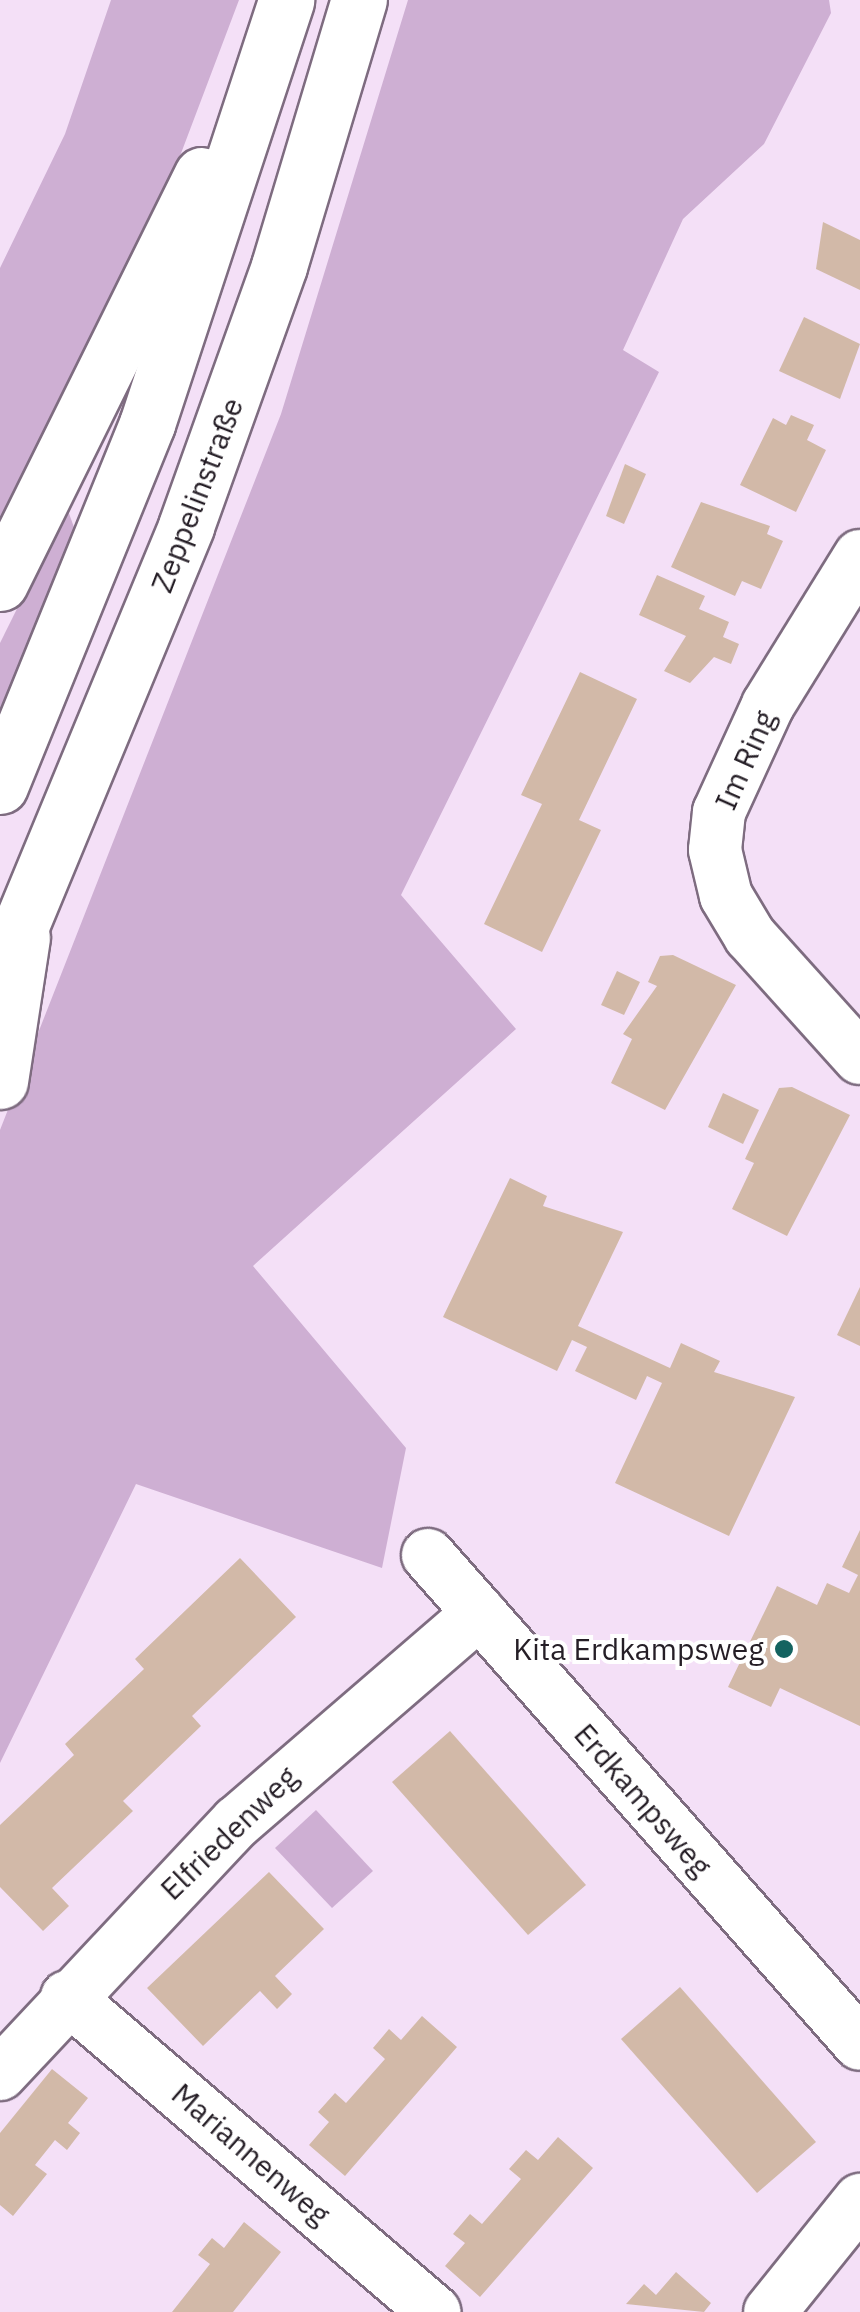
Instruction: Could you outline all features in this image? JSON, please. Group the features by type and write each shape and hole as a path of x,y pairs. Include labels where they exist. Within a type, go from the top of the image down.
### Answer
{"highway":[{"path":"0,583 285,0"},
{"path":"0,786 147,424 285,0"},
{"name":"Zeppelinstraße","path":"0,976 236,392 358,0"},
{"path":"0,1082 24,920"}],"street":[{"name":"Im Ring","path":"858,566 768,705 720,812 715,850 726,896 750,936 860,1058"},
{"name":"Erdkampsweg","path":"428,1555 860,2044"},
{"name":"Elfriedenweg","path":"0,2074 68,1996 237,1822 479,1613"},
{"name":"Mariannenweg","path":"68,1996 435,2312"},
{"path":"770,2312 860,2200"}],"shaded area":[{"path":"111,0 239,0 163,201 0,530 0,268 65,134"},
{"path":"408,0 829,0 831,13 764,144 683,219 623,350 659,372 401,895 516,1029 253,1266 406,1448 382,1568 136,1484 0,1763 0,1130 281,414"},
{"path":"67,508 75,530 0,709 0,643"},
{"path":"316,1810 373,1871 332,1908 275,1848"}],"building":[{"path":"823,222 860,240 860,290 816,269"},
{"path":"804,317 860,344 840,399 779,371"},
{"path":"791,415 814,425 807,440 826,450 796,512 740,485 773,418 786,425"},
{"path":"625,464 646,474 624,524 606,516"},
{"path":"701,502 770,526 767,534 783,541 761,589 742,581 735,596 671,567"},
{"path":"657,575 705,596 699,609 729,622 723,637 739,644 731,664 714,657 690,683 664,671 686,636 639,615"},
{"path":"580,672 637,699 579,820 601,830 542,952 484,924 542,804 521,795"},
{"path":"673,955 736,985 665,1110 611,1083 632,1039 623,1034 657,986 648,982 660,956"},
{"path":"617,971 640,982 624,1015 601,1005"},
{"path":"792,1087 850,1115 787,1236 732,1209 754,1163 745,1159 779,1088"},
{"path":"723,1093 759,1110 743,1144 708,1127"},
{"path":"510,1178 547,1196 543,1206 623,1232 578,1326 670,1368 681,1343 720,1361 714,1372 795,1397 729,1536 615,1483 662,1383 647,1376 636,1400 575,1371 587,1347 572,1340 557,1371 443,1317"},
{"path":"860,1287 860,1346 837,1335"},
{"path":"860,1530 860,1726 780,1688 771,1707 728,1687 777,1586 817,1605 827,1583 849,1593 858,1575 842,1567"},
{"path":"240,1558 296,1617 192,1716 201,1726 123,1801 133,1811 52,1888 69,1906 43,1931 0,1887 0,1825 74,1755 65,1744 144,1669 135,1659"},
{"path":"450,1731 586,1885 528,1935 392,1782"},
{"path":"269,1872 324,1929 275,1976 292,1994 277,2009 260,1991 203,2046 147,1988"},
{"path":"680,1987 816,2142 757,2193 621,2039"},
{"path":"422,2016 457,2047 345,2176 309,2145 329,2122 318,2112 335,2093 346,2103 385,2059 373,2048 389,2029 401,2040"},
{"path":"52,2069 88,2098 68,2123 80,2133 67,2150 55,2140 35,2165 47,2174 13,2216 0,2205 0,2133"},
{"path":"558,2137 593,2168 480,2297 445,2266 465,2243 453,2234 470,2214 482,2224 521,2179 509,2169 526,2150 538,2160"},
{"path":"244,2222 281,2252 233,2312 172,2312 210,2264 198,2255 212,2238 224,2248"},
{"path":"676,2272 711,2303 704,2312 626,2304 644,2284 656,2295"}],"place":[{"name":"Kita Erdkampsweg","path":"784,1649"}]}
